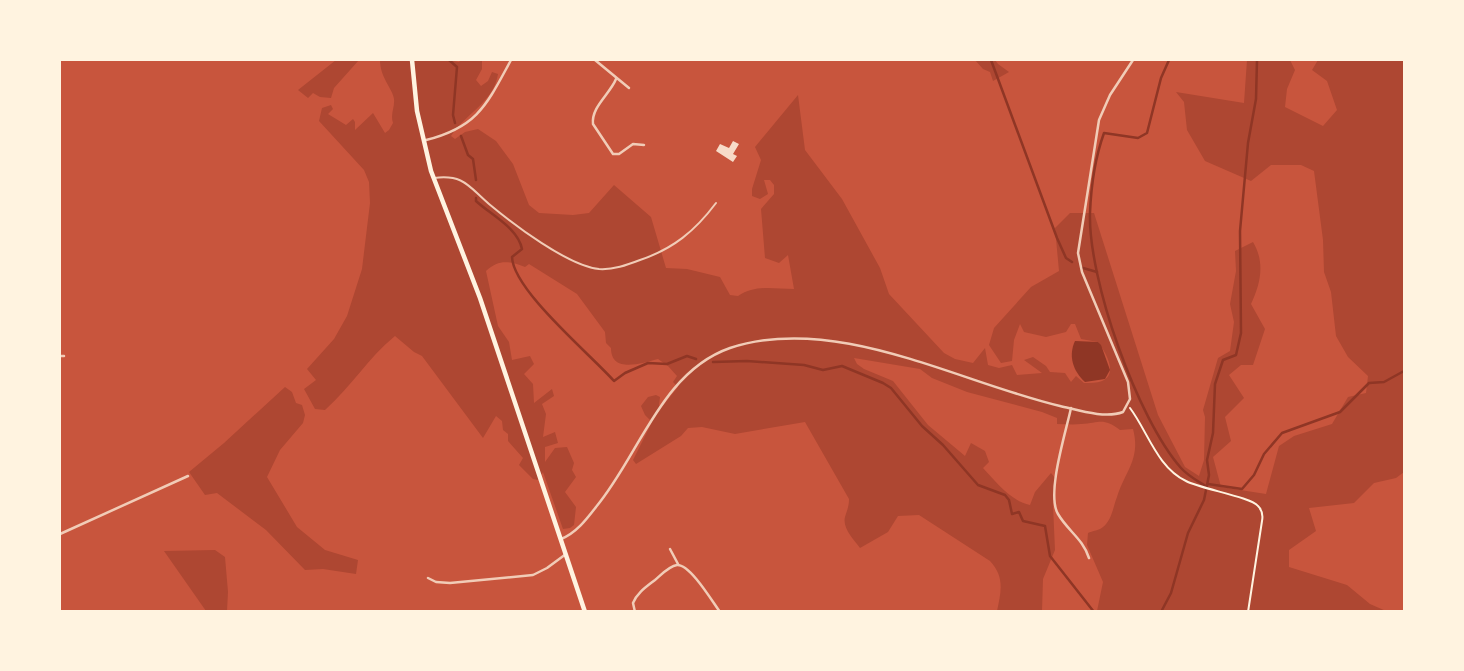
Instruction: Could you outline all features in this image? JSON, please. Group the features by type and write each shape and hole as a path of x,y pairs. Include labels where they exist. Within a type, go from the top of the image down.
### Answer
{"main road":[{"path":"412,60 422,141 433,178 480,298 585,611"}],"street":[{"path":"422,141 450,133 473,119 491,97 511,60"},
{"path":"595,60 629,88"},
{"path":"561,539 574,532 613,486 650,419 674,391 706,360 744,345 771,340 800,340 863,346 930,363 984,384 1071,408 1115,415 1123,412 1131,395 1128,382 1082,272 1078,253 1098,120 1110,95 1133,60"},
{"path":"616,79 594,113 593,124 612,154 619,154 633,144 644,145"},
{"path":"1071,408 1061,453 1055,502 1058,514 1083,542 1089,558"},
{"path":"60,534 188,476"},
{"path":"670,549 678,565"},
{"path":"428,578 444,583 533,575 566,554"},
{"path":"635,611 633,603 637,595 671,567 678,565 687,568 720,611"}],"lane":[{"path":"433,178 459,179 545,246 599,269 619,267 673,246 696,229 716,204"}],"path":[{"path":"1128,406 1168,467 1178,477 1206,489 1255,503 1263,515 1248,611"}],"shaded area":[{"path":"336,60 359,60 334,88 331,98 313,93 308,98 298,90"},
{"path":"380,60 485,60 482,61 482,69 476,80 481,86 488,81 492,72 498,74 495,84 485,100 451,136 455,139 465,132 478,129 496,141 513,164 529,205 539,213 589,213 614,185 651,217 666,268 687,269 720,277 730,295 738,296 758,289 794,289 788,255 779,263 765,258 761,209 774,194 774,185 770,180 764,180 768,194 760,199 752,196 752,189 761,160 755,147 798,95 805,150 842,199 880,268 889,294 944,353 973,363 985,348 988,365 999,368 1012,365 1017,375 1042,373 1024,360 1033,357 1050,372 1065,373 1071,382 1076,376 1084,383 1098,382 1107,378 1110,373 1107,356 1101,346 1098,342 1081,339 1075,324 1071,324 1066,332 1046,337 1024,332 1020,324 1014,340 1012,361 1001,363 989,345 994,328 1031,287 1059,271 1055,228 1070,213 1094,213 1158,415 1185,467 1199,476 1204,460 1203,410 1218,358 1230,351 1234,322 1230,304 1236,271 1235,251 1253,242 1259,257 1260,273 1251,304 1265,329 1253,365 1241,365 1229,375 1244,398 1225,417 1231,441 1213,457 1221,487 1266,494 1279,446 1294,436 1332,424 1348,397 1366,393 1368,376 1348,357 1336,336 1331,292 1324,272 1323,240 1314,171 1301,165 1271,165 1251,181 1205,161 1187,130 1184,102 1176,92 1244,103 1247,60 1290,60 1295,70 1287,89 1285,107 1323,126 1337,110 1327,81 1312,70 1318,60 1404,60 1404,472 1396,478 1374,483 1354,503 1309,508 1316,531 1289,550 1289,567 1347,585 1370,604 1386,611 1097,611 1103,582 1087,545 1088,533 1102,528 1110,517 1134,457 1133,429 1120,430 1109,423 1101,422 1057,424 1057,418 967,392 932,378 920,369 854,358 864,369 893,381 928,425 965,456 971,443 985,451 989,462 983,468 1016,500 1030,505 1035,492 1051,473 1055,478 1055,550 1043,579 1042,611 997,611 1000,579 995,567 990,561 919,515 898,516 888,532 860,548 845,525 849,499 805,422 735,434 702,427 688,428 681,436 636,464 633,460 652,422 641,406 648,397 656,395 660,397 661,408 678,387 673,382 677,376 658,359 628,365 616,361 606,343 605,332 577,294 529,264 525,267 509,262 500,263 486,271 498,326 509,342 512,360 530,356 534,364 524,374 533,384 534,403 552,389 554,396 542,404 546,414 543,437 555,432 558,443 545,447 545,462 555,448 567,447 574,463 572,470 576,477 565,492 576,507 574,525 570,528 563,529 543,472 538,480 533,479 519,465 523,458 508,441 502,421 496,416 483,438 422,356 395,336 325,410 315,409 304,389 316,380 307,369 334,339 347,316 362,269 370,203 369,182 364,170 319,121 322,108 331,105 333,109 328,114 346,125 353,119 355,130 373,113 385,133 389,130 393,123 394,99 382,72"},
{"path":"975,60 995,60 1009,72 993,81 990,72"},
{"path":"1075,341 1098,342 1101,345 1110,370 1105,379 1085,382 1081,378 1072,358"},
{"path":"285,387 292,392 296,403 302,405 305,415 303,423 280,450 267,477 297,527 325,550 358,560 356,574 323,569 305,570 266,530 217,493 205,495 189,472"},
{"path":"215,550 225,557 227,611 206,611 164,551"}],"building":[{"path":"733,141 739,144 733,154 737,156 733,162 716,151 720,144 729,148"}],"waterway":[{"path":"449,60 457,67 453,115 455,123"},
{"path":"991,60 1057,238 1066,258 1072,262"},
{"path":"1169,60 1161,78 1147,133 1138,138 1104,133 1092,183 1092,241 1106,310 1132,383 1164,445 1181,468 1207,487"},
{"path":"1161,612 1171,593 1188,533 1204,500 1209,475 1207,460 1213,433 1215,384 1223,360 1236,355 1241,333 1240,231 1248,143 1256,99 1257,60"},
{"path":"461,136 468,155 473,159 476,180"},
{"path":"476,198 476,201 510,228 519,241 522,249 512,257 516,271 538,304 614,381 648,363 667,364 687,356 696,359"},
{"path":"1083,268 1097,272"},
{"path":"713,362 747,361 804,365 823,370 842,366 891,388 922,426 943,445 978,485 1005,495 1012,514 1019,512 1023,521 1045,526 1050,556 1094,612"},
{"path":"1208,484 1242,489 1254,475 1264,454 1282,433 1340,412 1369,383 1384,382 1404,371"}]}
